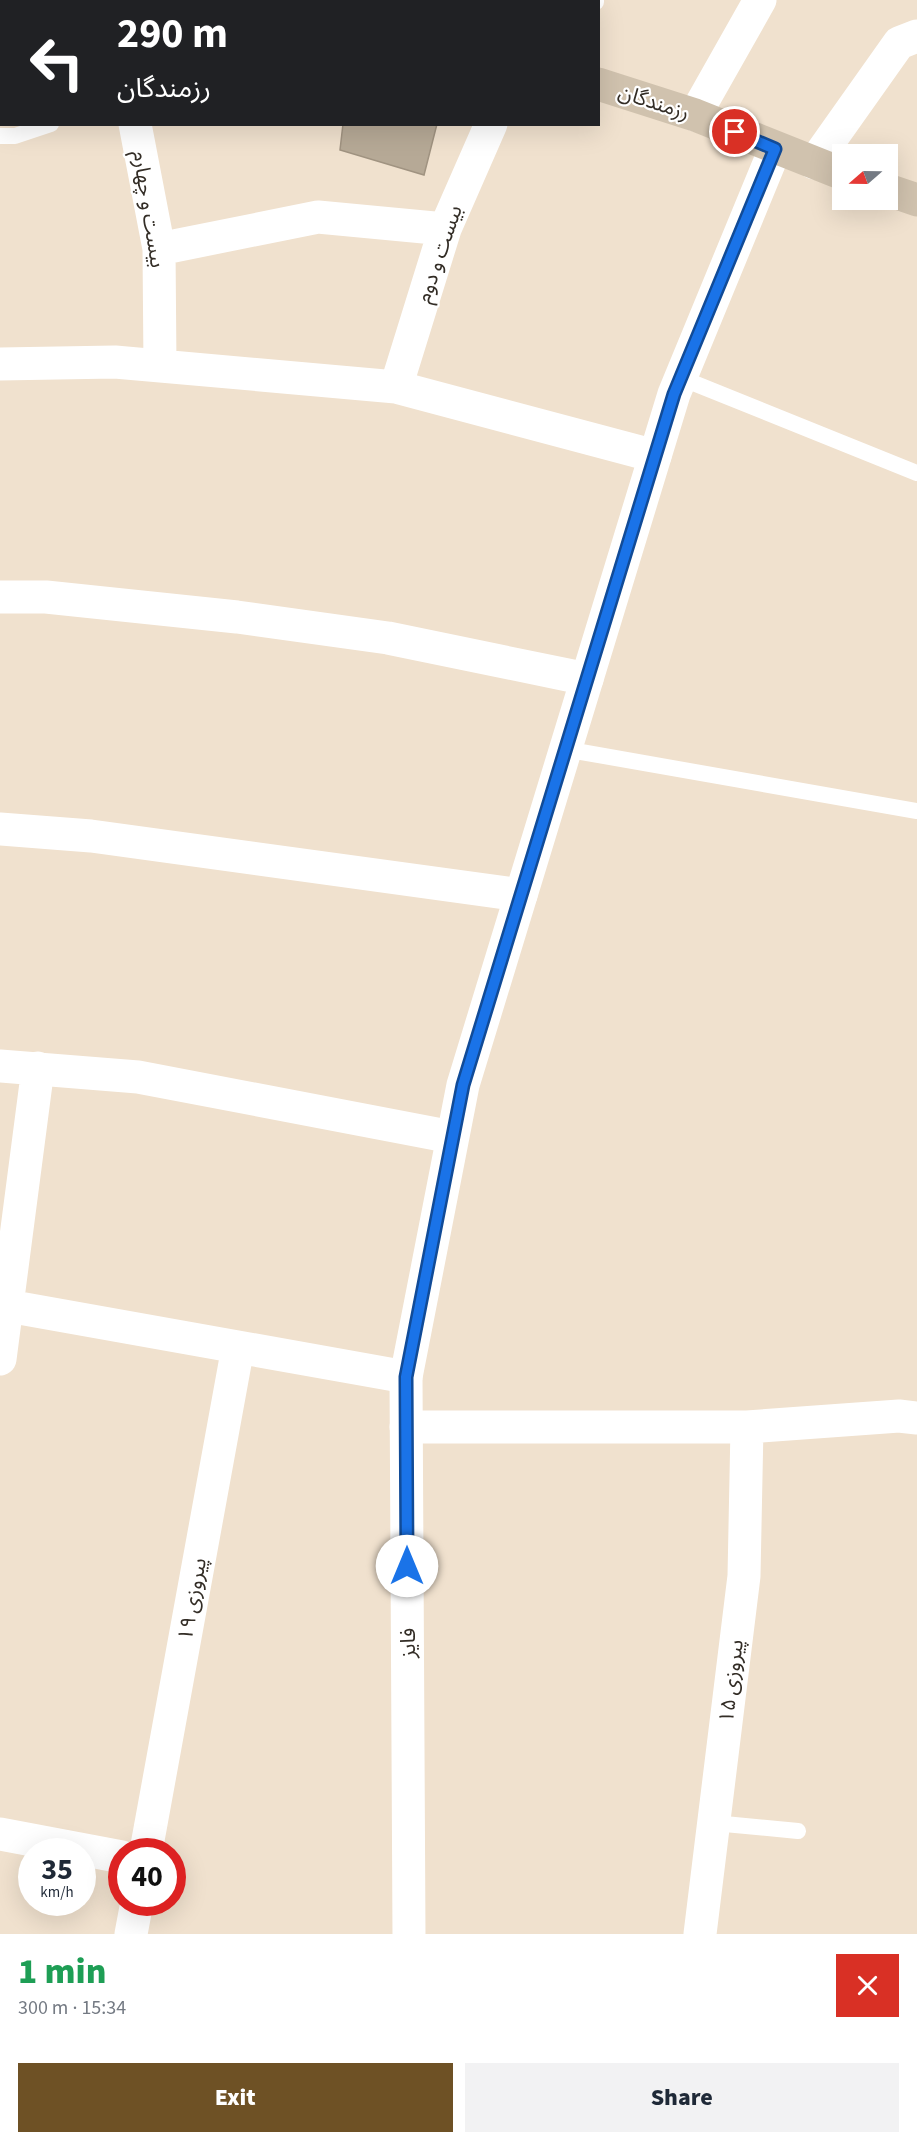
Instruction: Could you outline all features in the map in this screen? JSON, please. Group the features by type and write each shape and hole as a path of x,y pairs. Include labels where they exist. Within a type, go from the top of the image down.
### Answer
{"main road":[{"name":"رزمندگان","path":"600,85 695,115 775,149 828,168"},
{"path":"898,193 917,200"}],"street":[{"path":"695,115 760,0"},
{"path":"828,168 899,43 917,36"},
{"name":"بیست و چهارم","path":"135,126 159,249 160,366"},
{"name":"بیست و دوم","path":"396,387 445,229 490,126"},
{"name":"فایز","path":"409,1934 406,1377 452,1137 463,1085 655,456 681,378 775,149"},
{"path":"159,249 318,217 445,229"},
{"path":"0,364 115,362 396,387 655,456"},
{"path":"0,597 46,597 237,617 388,638 586,679"},
{"path":"0,829 91,836 520,895"},
{"path":"0,1066 138,1077 452,1137"},
{"path":"0,1359 38,1068"},
{"path":"8,1306 406,1377"},
{"name":"پیروزی ۱۹","path":"148,1838 238,1347"},
{"path":"406,1427 747,1427 899,1416 917,1418"},
{"name":"پیروزی ۱۵","path":"700,1934 744,1576 747,1427"},
{"path":"0,1834 108,1854"},
{"path":"131,1934 134,1916"}],"lane":[{"path":"0,136 15,136 45,126"},
{"path":"681,378 917,473"},
{"path":"564,749 917,811"},
{"path":"714,1823 798,1831"}],"building":[{"path":"343,126 436,126 424,175 340,150"}],"route":[{"path":"407,1566 406,1377 463,1085 674,394 775,149 735,132"}]}
